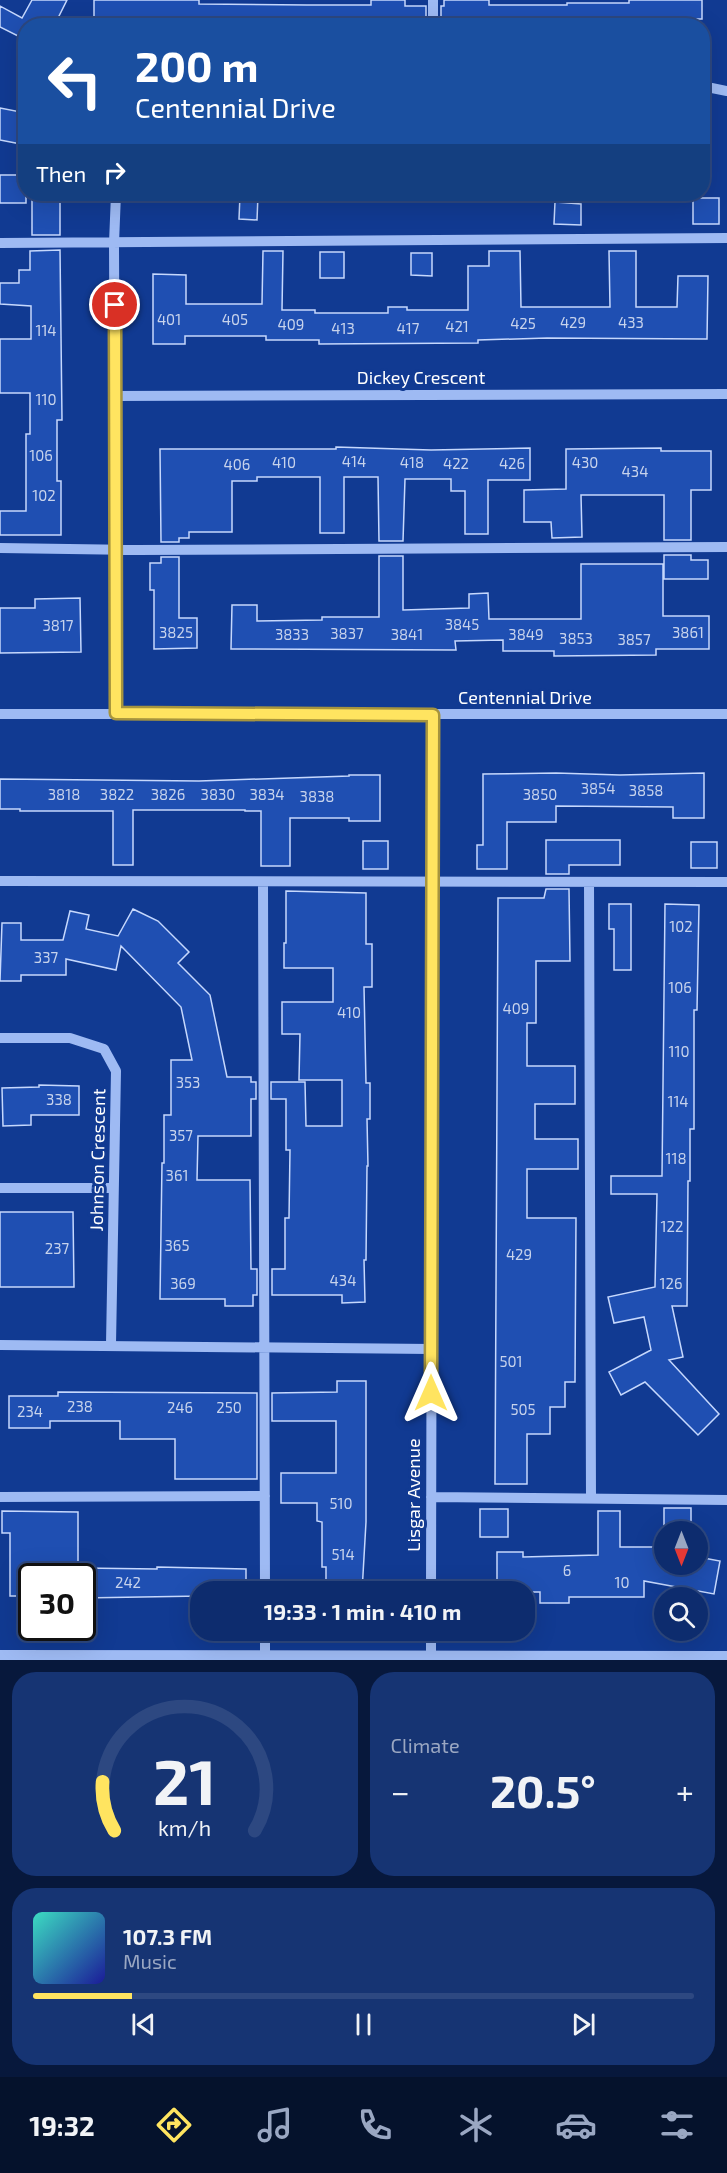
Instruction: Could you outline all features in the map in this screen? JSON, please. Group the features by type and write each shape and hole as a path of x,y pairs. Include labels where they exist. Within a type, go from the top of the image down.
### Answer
{"street":[{"path":"433,0 433,18"},
{"path":"710,88 727,91"},
{"path":"116,201 116,713"},
{"path":"0,243 727,238"},
{"name":"Dickey Crescent","path":"115,396 727,394"},
{"path":"0,548 116,550 727,547"},
{"name":"Centennial Drive","path":"0,714 727,714"},
{"name":"Lisgar Avenue","path":"431,1581 433,715"},
{"path":"0,881 727,882"},
{"path":"263,882 265,1581"},
{"path":"589,882 591,1498"},
{"name":"Johnson Crescent","path":"0,1038 70,1038 104,1049 116,1071 111,1344"},
{"path":"0,1188 113,1188"},
{"path":"0,1345 111,1344 431,1349"},
{"path":"0,1497 265,1496"},
{"path":"430,1497 727,1500"},
{"path":"265,1641 265,1658"},
{"path":"431,1641 431,1658"},
{"path":"0,1655 114,1658 727,1656"}],"building":[{"path":"32,0 67,0 58,18 22,18"},
{"path":"94,0 199,0 199,4 371,5 371,0 405,0 405,6 426,6 426,18 94,17"},
{"path":"444,0 489,0 489,5 567,5 567,3 629,3 629,0 702,0 702,18 441,18 441,6 444,6"},
{"path":"0,6 22,18 18,18 18,36 0,27"},
{"path":"0,108 18,111 18,143 0,140"},
{"path":"0,175 18,175 18,201 26,201 26,203 0,203"},
{"path":"710,198 719,198 719,224 693,224 693,201 710,201"},
{"path":"32,201 60,201 60,235 32,235"},
{"path":"240,201 258,201 257,220 239,219"},
{"path":"555,202 581,204 581,225 554,224"},
{"path":"60,250 62,420 57,420 57,481 61,481 61,535 0,535 0,511 26,511 26,434 30,434 30,393 0,393 0,339 31,339 31,306 0,304 0,283 19,283 19,270 30,270 30,251"},
{"path":"263,251 283,251 282,310 315,310 315,313 388,313 388,307 407,307 407,310 468,310 468,266 489,266 489,251 520,251 521,307 610,307 609,251 636,251 636,307 677,307 678,276 708,276 707,339 547,338 478,340 478,343 319,344 319,340 266,340 266,336 185,336 185,344 153,344 153,274 186,275 186,304 262,304"},
{"path":"320,252 344,252 344,278 320,278"},
{"path":"411,253 432,253 432,276 411,275"},
{"path":"336,447 431,450 530,448 530,480 488,480 488,534 465,534 465,491 451,491 451,479 405,479 403,541 379,541 378,477 344,477 344,533 320,533 320,477 257,477 257,481 232,481 232,532 189,532 189,538 179,538 179,542 161,542 160,449 336,449"},
{"path":"661,448 661,451 711,451 711,490 691,490 691,540 664,540 664,495 581,495 582,537 552,538 551,522 524,522 524,490 566,489 566,449"},
{"path":"664,555 691,555 691,560 708,560 708,579 664,579"},
{"path":"379,556 403,556 403,610 469,608 469,594 488,593 489,619 581,619 581,564 663,564 663,616 709,616 709,649 656,649 656,655 554,656 554,651 503,651 503,640 455,641 456,650 231,649 232,605 257,605 257,621 322,620 322,617 379,617"},
{"path":"161,557 179,557 179,618 197,618 197,648 154,649 154,590 150,590 150,563 161,563"},
{"path":"80,598 81,652 0,653 0,608 35,608 35,599"},
{"path":"704,773 704,818 673,818 673,807 556,806 556,822 507,822 507,869 477,869 477,845 483,845 483,774 620,775"},
{"path":"380,775 380,821 349,821 349,818 290,818 290,866 261,866 261,811 133,810 133,865 113,865 113,811 0,809 0,779 199,781"},
{"path":"546,840 620,840 620,865 569,865 569,874 546,874"},
{"path":"363,841 388,841 388,869 363,869"},
{"path":"691,842 717,842 717,868 691,868"},
{"path":"546,889 569,889 570,961 536,961 536,1023 527,1023 527,1066 575,1066 575,1104 535,1104 535,1139 578,1139 578,1169 527,1169 527,1218 576,1218 575,1382 565,1382 565,1407 550,1407 550,1434 527,1434 527,1484 495,1484 498,898 544,898"},
{"path":"286,891 366,893 366,944 372,944 372,987 364,987 366,1083 370,1083 370,1119 367,1119 365,1302 342,1303 342,1295 272,1295 272,1269 285,1269 285,1218 289,1218 290,1150 286,1150 286,1099 271,1099 271,1082 305,1082 306,1126 342,1126 342,1080 299,1080 300,1034 282,1034 282,1002 333,1002 333,968 284,968"},
{"path":"609,904 631,904 631,970 614,970 614,929 609,929"},
{"path":"665,904 699,905 697,1010 694,1010 694,1129 690,1129 690,1181 688,1181 687,1306 672,1306 683,1357 669,1360 719,1414 698,1435 645,1382 621,1395 609,1372 651,1350 644,1317 614,1323 608,1297 655,1287 657,1194 611,1194 611,1176 662,1176"},
{"path":"133,909 158,921 189,952 178,963 210,995 227,1077 251,1077 251,1082 256,1082 256,1099 251,1099 251,1136 198,1136 197,1180 250,1180 251,1269 257,1269 257,1295 253,1295 253,1306 225,1306 225,1299 160,1299 164,1115 171,1115 171,1060 192,1060 181,1007 121,946 116,970 66,959 66,975 21,975 21,981 0,981 2,923 21,923 21,940 63,940 70,911 89,915 86,929 118,936"},
{"path":"39,1085 79,1086 79,1115 31,1115 31,1125 3,1126 2,1088 39,1087"},
{"path":"0,1212 73,1212 74,1287 0,1287"},
{"path":"337,1381 366,1381 366,1522 363,1581 326,1581 326,1567 322,1567 322,1522 317,1521 317,1503 281,1503 281,1473 336,1473 336,1421 272,1421 272,1393 337,1392"},
{"path":"58,1392 257,1393 257,1479 175,1479 175,1439 120,1439 120,1421 50,1421 50,1428 9,1428 9,1396 58,1396"},
{"path":"664,1508 691,1508 691,1521 664,1521"},
{"path":"480,1509 508,1509 508,1537 480,1537"},
{"path":"2,1511 78,1512 78,1563 18,1563 18,1596 10,1596 10,1533 2,1533"},
{"path":"598,1511 620,1511 620,1547 654,1547 654,1575 708,1575 708,1559 720,1561 714,1594 708,1593 708,1587 676,1587 644,1581 644,1597 569,1597 569,1603 540,1603 540,1592 535,1592 535,1581 497,1581 497,1552 523,1552 523,1557 598,1555"},
{"path":"157,1567 246,1569 246,1581 190,1581 190,1596 96,1598 96,1568 157,1569"}],"route":[{"path":"115,305 116,713 433,715 431,1393"}]}
